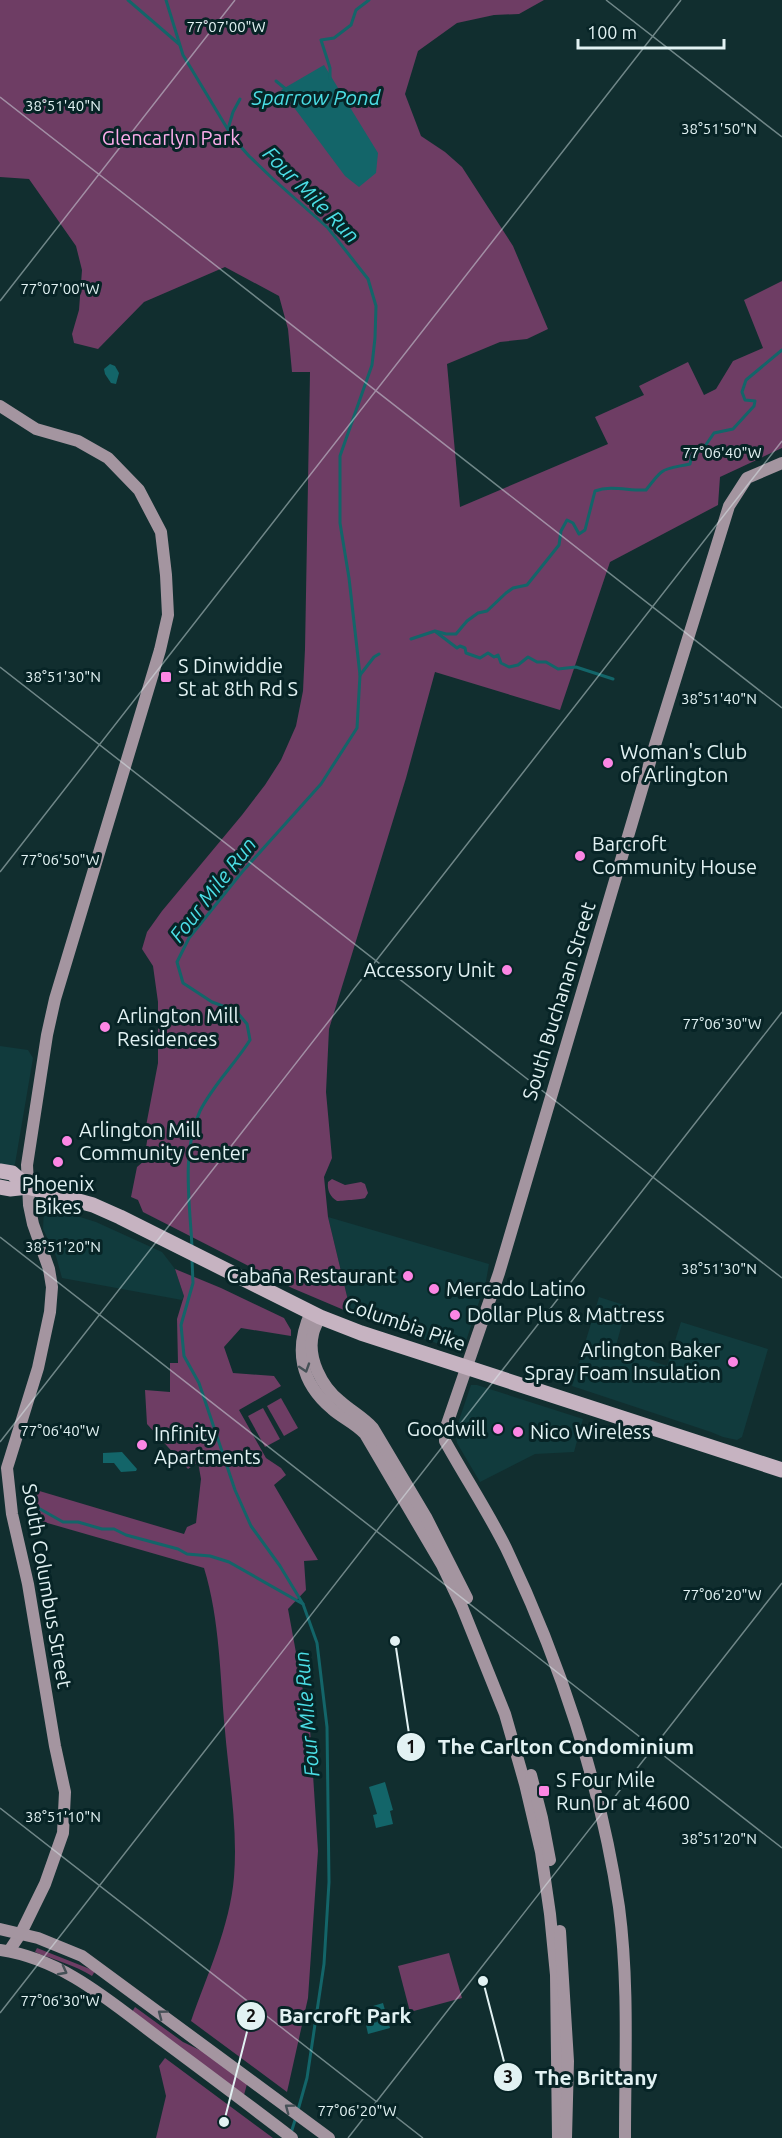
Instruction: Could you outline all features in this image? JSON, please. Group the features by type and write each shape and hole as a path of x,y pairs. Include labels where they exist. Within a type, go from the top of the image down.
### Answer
{"main road":[{"name":"Columbia Pike","path":"0,1171 12,1173 28,1187"},
{"name":"Columbia Pike","path":"0,1187 10,1189 28,1187 93,1205 315,1314 363,1334 782,1470"}],"street":[{"name":"South Columbus Street","path":"0,406 36,429 78,441 108,458 140,490 161,532 168,615 160,650 55,999 47,1035 27,1166 33,1224 49,1269 52,1287 50,1312 38,1368 7,1468 12,1514 28,1584 65,1792 63,1833 45,1884 21,1933 4,1951"},
{"name":"South Buchanan Street","path":"625,2138 624,1960 619,1907 610,1853 589,1768 549,1646 504,1546 445,1441 446,1424 499,1273 655,745 729,506 747,478 782,463"},
{"path":"315,1314 303,1329 301,1355 305,1371 321,1399 333,1411 348,1419 365,1434 432,1547 480,1648 514,1745 540,1852 550,1914 556,1975 558,2138"},
{"path":"315,1314 312,1335 316,1368 322,1382 329,1392 373,1428 426,1517 480,1627 522,1743 542,1818 558,1912 568,2061 566,2138"},
{"path":"0,1929 46,1941 82,1956 329,2138"},
{"path":"4,1951 50,1964 70,1974 292,2138"}],"shaded area":[{"path":"0,1046 28,1050 33,1058 15,1164 11,1167 0,1164"},
{"path":"48,1207 96,1222 162,1252 175,1269 184,1296 182,1300 62,1278 56,1256 43,1229 44,1209"},
{"path":"328,1217 489,1264 486,1281 464,1347 453,1349 351,1313"},
{"path":"599,1297 627,1306 615,1349 667,1366 681,1322 768,1349 742,1437 737,1440 723,1437 572,1386"},
{"path":"471,1385 583,1419 574,1452 535,1454 480,1482 457,1443 455,1432"}],"green space":[{"name":"Glencarlyn Park","path":"0,0 544,0 519,14 494,15 457,23 418,51 405,94 421,136 462,167 513,246 548,329 527,339 500,342 447,364 460,507 608,444 595,417 644,395 639,386 688,362 704,395 716,389 733,361 763,348 744,300 782,281 782,448 720,477 718,505 610,562 560,710 435,672 406,778 329,1029 326,1092 332,1158 324,1177 328,1217 351,1313 292,1288 143,1212 138,1200 131,1197 137,1167 144,1161 149,1128 146,1126 158,1063 158,1002 153,966 142,949 147,932 265,785 281,760 296,726 303,691 305,649 310,372 292,372 288,329 279,296 225,267 144,302 98,349 74,343 72,334 79,310 82,270 76,246 29,179 0,177"},
{"path":"332,1179 345,1185 361,1182 365,1184 368,1193 365,1198 337,1201 329,1190 328,1182"},
{"path":"175,1269 284,1318 291,1330 291,1336 241,1328 224,1347 233,1373 274,1376 281,1386 239,1410 266,1458 281,1468 286,1475 274,1485 318,1560 304,1561 306,1590 288,1609 310,1729 318,1851 308,1998 287,2092 191,2021 228,1914 235,1859 234,1822 219,1649 204,1568 30,1518 26,1487 184,1534 187,1527 196,1523 201,1479 198,1462 188,1469 147,1424 145,1390 170,1392 170,1363 178,1363 177,1319 184,1296"},
{"path":"281,1398 298,1428 284,1436 267,1406"},
{"path":"263,1408 280,1439 265,1447 248,1416"},
{"path":"37,1948 95,1971 92,1976 35,1952"},
{"path":"449,1953 462,1998 410,2012 398,1966"},
{"path":"135,2007 183,2042 206,2053 247,2084 244,2095 132,2012"},
{"path":"165,2058 273,2138 156,2138 166,2096 159,2066"}],"water":[{"name":"Sparrow Pond","path":"324,65 378,153 376,173 359,187 345,176 281,90"},
{"path":"110,364 115,366 119,373 116,384 111,383 105,374 104,369"},
{"path":"122,1452 137,1469 136,1471 121,1472 114,1463 103,1463 103,1453"},
{"path":"385,1782 393,1810 390,1811 393,1824 376,1828 373,1815 377,1814 369,1787"},
{"path":"383,2003 390,2028 368,2034 366,2025 377,2022 373,2006"}],"waterway":[{"path":"128,0 179,44"},
{"name":"Four Mile Run","path":"166,0 183,55 233,138 272,178 328,228 368,279 376,306 372,365 340,456 340,523 360,675 357,728 321,784 242,872 189,938 177,962 183,983 212,1002 236,1011 247,1024 250,1040 205,1101 194,1127 190,1144 188,1178 192,1247"},
{"path":"330,78 330,68 321,40 334,38 351,25 356,10 369,0"},
{"path":"276,81 287,90"},
{"path":"228,129 240,99"},
{"path":"411,639 435,631 456,634 467,621 478,613 487,611 513,588 527,585 559,545 561,531 567,520 573,523 579,534 585,530 595,491 614,488 646,490 664,470 690,464 692,455 703,449 714,433 733,429 754,406 755,401 745,400 742,392 746,380 782,350"},
{"path":"436,632 457,648 460,646 465,648 466,653 480,658 488,653 494,657 498,655 501,663 509,667 518,665 528,657 537,662 546,662 558,669 576,667 613,679"},
{"path":"360,675 379,654"},
{"name":"Four Mile Run","path":"192,1260 193,1283 181,1325 184,1356 199,1383 235,1490 251,1526 280,1566 303,1604 317,1643 327,1727 329,1882 324,1964 307,2078 298,2110"},
{"path":"33,1505 63,1522 78,1522 102,1529 114,1529 126,1535 178,1549 187,1554 210,1556 229,1562 303,1604"},
{"name":"Four Mile Run","path":"291,2133 296,2117"}],"place":[{"name":"S Dinwiddie St at 8th Rd S","path":"166,677"},
{"name":"Woman's Club of Arlington","path":"608,763"},
{"name":"Barcroft Community House","path":"580,856"},
{"name":"Accessory Unit","path":"507,970"},
{"name":"Arlington Mill Residences","path":"105,1027"},
{"name":"Arlington Mill Community Center","path":"67,1141"},
{"name":"Phoenix Bikes","path":"58,1162"},
{"name":"Cabaña Restaurant","path":"408,1276"},
{"name":"Mercado Latino","path":"434,1289"},
{"name":"Dollar Plus & Mattress","path":"455,1315"},
{"name":"Arlington Baker Spray Foam Insulation","path":"733,1362"},
{"name":"Goodwill","path":"498,1429"},
{"name":"Nico Wireless","path":"518,1432"},
{"name":"Infinity Apartments","path":"142,1445"},
{"name":"The Carlton Condominium","path":"395,1641"},
{"name":"S Four Mile Run Dr at 4600","path":"544,1791"},
{"name":"The Brittany","path":"483,1981"},
{"name":"Barcroft Park","path":"224,2122"}]}
